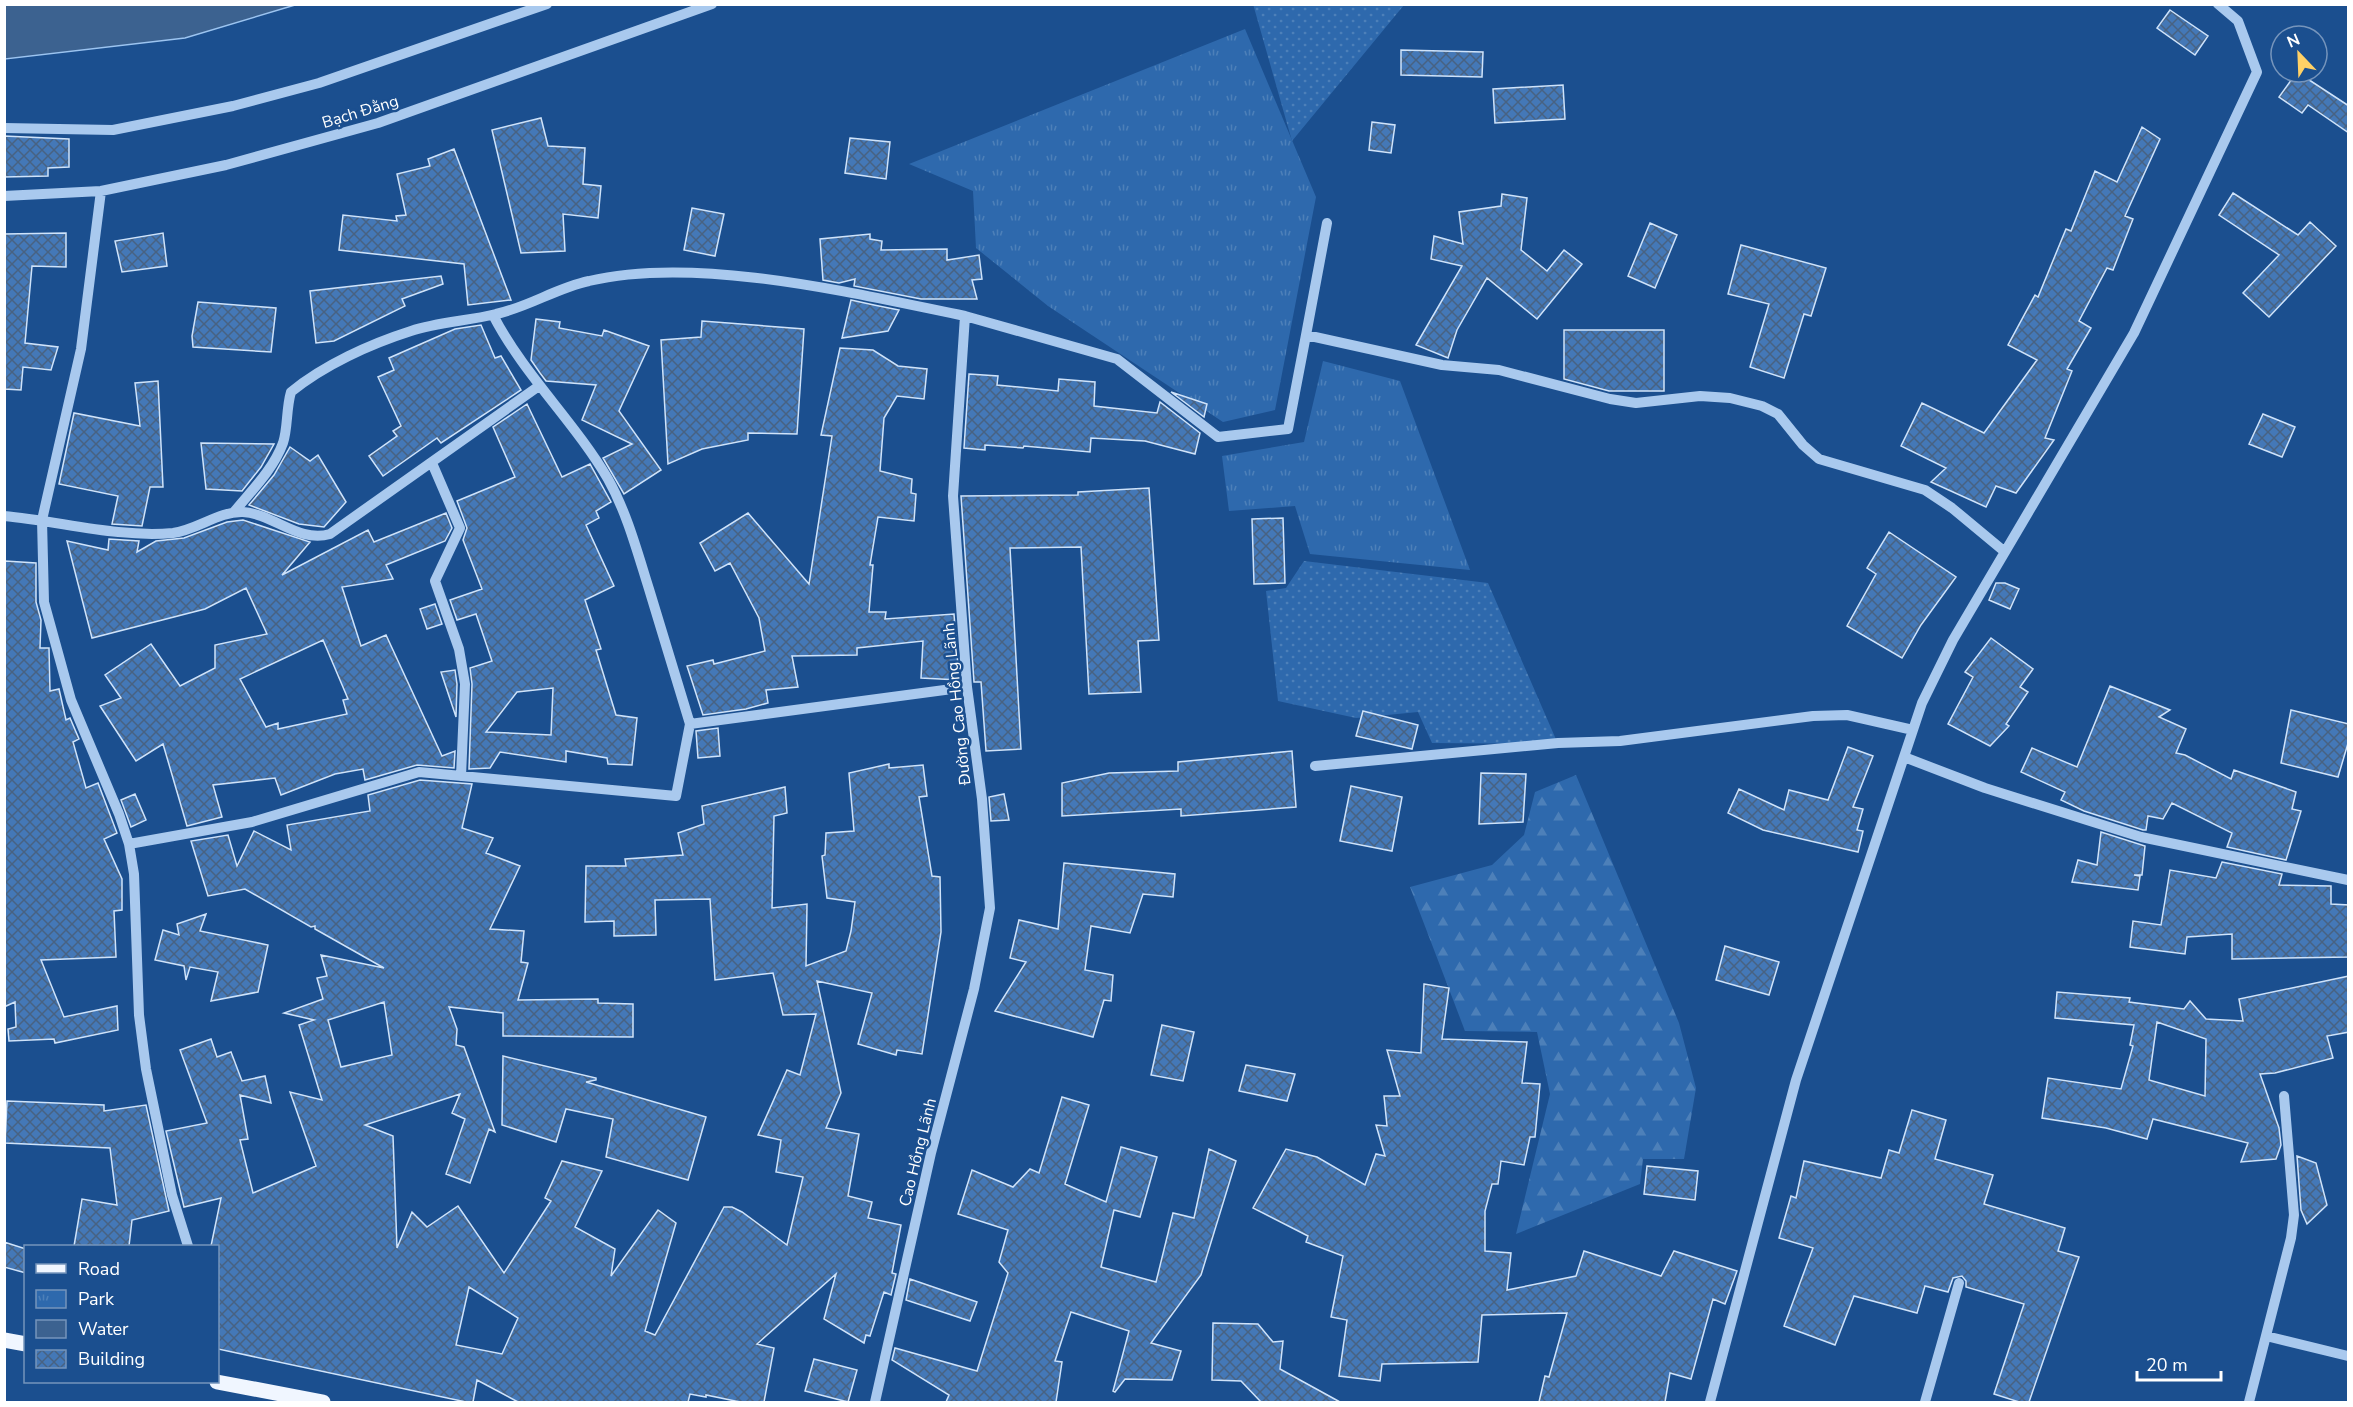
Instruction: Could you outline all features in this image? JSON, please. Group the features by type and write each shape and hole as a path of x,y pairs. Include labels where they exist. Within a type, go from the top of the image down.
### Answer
{"main road":[{"path":"4,1340 24,1344"},
{"path":"219,1382 323,1402"}],"street":[{"path":"4,128 113,130 233,106 319,83 547,4"},
{"name":"Bạch Đằng","path":"4,196 101,191 226,165 378,123 712,4"},
{"path":"1710,1402 1796,1080 1922,703 1953,640 2134,333 2257,72 2238,21 2218,4"},
{"path":"101,191 81,349 42,520 44,602 71,700 119,814 129,844 134,874 139,1015 146,1069 172,1195 188,1245"},
{"path":"234,512 269,470 279,453 284,441 291,392 303,382 350,356 412,331 522,308 549,293 589,280 654,272 758,279 965,316 1117,359 1218,437 1288,429 1327,224"},
{"path":"129,844 252,822 419,772 676,796 690,724 629,524 609,481 586,443 539,386 505,338 493,315"},
{"name":"Đường Cao Hồng Lãnh","path":"965,316 953,496 967,687 982,799 990,908"},
{"path":"1306,335 1442,365 1499,370 1610,399 1636,403 1700,396 1730,398 1762,406 1778,414 1803,445 1820,459 1925,490 1952,508 2005,552"},
{"path":"4,516 135,532 175,532 234,512 264,516 303,535 317,538 330,534 539,386"},
{"path":"432,463 460,528 435,581 459,649 465,684 460,776"},
{"path":"690,724 967,687"},
{"path":"1315,766 1558,743 1620,741 1813,716 1847,716 1913,730"},
{"path":"1904,757 1985,788 2141,837 2349,880"},
{"name":"Cao Hồng Lãnh","path":"875,1402 931,1153 974,989 990,908"},
{"path":"2249,1402 2291,1238 2294,1215 2284,1096"},
{"path":"1925,1402 1959,1283"},
{"path":"2266,1336 2349,1356"}],"green space":[{"path":"1253,4 1404,4 1404,5 1292,141"},
{"path":"1245,29 1316,197 1275,410 1223,422 1048,306 976,248 973,191 909,164"},
{"path":"1323,361 1400,381 1470,570 1310,554 1295,506 1229,511 1222,456 1304,442"},
{"path":"1304,561 1488,583 1558,744 1432,743 1418,712 1356,718 1278,701 1266,591 1286,588"},
{"path":"1576,775 1679,1023 1696,1088 1684,1159 1643,1159 1640,1184 1516,1234 1550,1094 1537,1032 1465,1031 1410,887 1492,865 1524,835 1535,792"}],"water":[{"path":"4,5 295,5 185,38 5,59"}],"building":[{"path":"2170,10 2208,36 2195,55 2157,28"},
{"path":"1401,50 1483,52 1482,77 1401,75"},
{"path":"2288,84 2315,84 2349,106 2349,133 2308,105 2302,113 2279,97"},
{"path":"1563,85 1565,119 1495,123 1493,89"},
{"path":"541,118 548,146 585,148 583,184 601,186 598,218 563,214 565,251 521,253 492,130"},
{"path":"1372,122 1395,125 1391,153 1369,150"},
{"path":"2142,127 2160,139 2125,216 2133,219 2113,270 2107,268 2079,321 2091,328 2067,369 2072,371 2045,438 2054,440 2016,493 1996,486 1986,507 1931,482 1946,468 1901,446 1922,403 1984,433 2037,360 2008,345 2035,295 2038,297 2066,229 2071,231 2095,171 2117,182"},
{"path":"4,136 69,139 69,167 48,168 48,176 4,177"},
{"path":"850,138 890,142 886,179 845,173"},
{"path":"454,149 511,300 468,305 464,264 339,250 343,215 397,221 396,216 406,215 397,174 430,166 428,159"},
{"path":"2233,193 2298,235 2310,222 2336,246 2269,317 2243,293 2279,255 2219,215"},
{"path":"1502,194 1527,198 1521,250 1547,271 1564,250 1582,264 1537,319 1487,278 1457,330 1448,358 1416,345 1462,266 1431,259 1434,236 1463,244 1459,212 1501,206"},
{"path":"692,208 724,214 715,256 684,250"},
{"path":"1650,223 1677,235 1655,288 1628,276"},
{"path":"66,233 66,267 32,266 25,343 58,347 51,370 23,367 21,390 4,389 4,234"},
{"path":"163,233 167,266 122,272 115,241"},
{"path":"870,234 870,239 882,241 881,250 947,249 947,260 979,255 982,279 972,280 977,299 921,299 854,286 855,279 839,283 823,280 820,239"},
{"path":"1741,245 1826,268 1811,316 1804,314 1784,378 1750,367 1769,304 1728,294"},
{"path":"441,276 443,284 402,299 405,306 334,341 316,343 310,291"},
{"path":"851,300 899,310 888,331 842,338"},
{"path":"198,302 276,308 271,352 193,347 192,336"},
{"path":"536,319 560,322 559,328 602,336 604,330 649,346 619,411 661,470 624,494 603,458 632,444 582,420 596,385 546,381 531,360"},
{"path":"702,321 804,329 797,434 748,433 748,440 702,449 668,464 661,340 701,337"},
{"path":"481,325 495,358 501,356 521,390 441,443 437,438 383,476 369,456 397,436 393,431 401,426 378,377 394,370 389,358 455,329"},
{"path":"1564,330 1664,330 1664,391 1609,391 1564,379"},
{"path":"840,348 873,350 898,366 927,369 924,399 897,396 884,418 880,471 912,479 911,493 916,494 914,521 878,517 870,565 873,565 869,612 886,612 885,619 954,614 959,680 921,678 923,641 857,648 857,655 792,656 798,687 766,690 768,703 746,709 703,715 687,666 713,660 714,664 765,651 759,618 730,563 715,571 700,543 748,513 809,584 832,436 821,435"},
{"path":"969,374 998,376 997,385 1058,391 1059,379 1095,382 1094,406 1157,413 1160,402 1200,433 1195,454 1145,441 1091,438 1090,452 1024,446 1023,448 985,445 985,450 964,448"},
{"path":"158,381 163,487 150,487 142,526 112,524 118,496 59,484 74,413 140,426 135,383"},
{"path":"1171,392 1207,404 1204,417"},
{"path":"527,404 562,477 590,464 611,502 596,511 599,518 586,525 614,586 585,600 601,649 596,650 616,715 637,718 632,765 608,764 607,758 566,751 566,762 500,752 490,768 469,769 472,684 470,668 492,661 476,614 457,620 450,600 482,589 463,540 467,528 457,501 515,477 493,427","holes":["553,688 551,735 486,732 517,692"]},
{"path":"2263,414 2295,427 2282,457 2249,444"},
{"path":"201,443 274,444 261,467 242,491 206,489"},
{"path":"290,447 310,461 318,455 346,502 324,527 299,524 249,505 274,475"},
{"path":"1149,488 1159,640 1138,641 1141,692 1089,694 1081,547 1010,548 1021,749 986,751 981,682 974,682 961,496 1078,495 1078,492"},
{"path":"446,513 452,528 445,541 386,565 393,579 342,587 361,646 386,635 442,756 455,751 454,768 417,765 365,780 363,769 335,774 281,795 275,778 213,785 222,817 187,826 163,744 136,761 100,706 121,698 105,675 151,644 180,686 215,668 215,645 267,634 246,588 205,609 92,638 67,541 108,550 109,539 139,541 137,552 156,541 184,538 227,522 243,520 310,542 282,575 368,530 374,542","holes":["323,640 348,699 343,700 347,714 278,729 278,723 266,727 240,679"]},
{"path":"1283,518 1285,583 1254,584 1252,519"},
{"path":"1889,532 1956,577 1921,625 1902,658 1847,626 1876,574 1867,568"},
{"path":"5,561 36,563 36,602 41,620 40,648 49,648 50,691 59,689 66,720 70,718 79,739 73,742 86,788 98,783 117,833 104,839 122,879 122,910 114,911 116,957 41,960 64,1017 117,1006 118,1030 55,1043 54,1039 9,1041 8,1029 16,1027 15,1002 4,1007"},
{"path":"1996,583 2005,583 2019,589 2010,609 1989,600"},
{"path":"435,604 442,624 427,629 420,609"},
{"path":"1991,638 2033,669 2020,687 2028,692 2006,724 2009,726 1990,746 1948,724 1973,677 1965,672"},
{"path":"455,670 457,684 456,717 441,672"},
{"path":"2110,686 2170,710 2159,717 2186,729 2176,753 2185,755 2231,779 2234,770 2296,792 2292,809 2301,811 2286,860 2227,847 2232,833 2172,803 2163,819 2148,816 2146,830 2143,830 2084,811 2061,800 2065,792 2021,772 2032,748 2077,767"},
{"path":"2291,710 2349,724 2349,740 2338,777 2281,763"},
{"path":"1363,711 1418,725 1412,749 1356,736"},
{"path":"718,728 720,756 698,758 696,731"},
{"path":"1848,747 1873,756 1853,807 1863,809 1857,830 1863,831 1858,852 1763,830 1728,813 1739,789 1784,810 1789,790 1828,800"},
{"path":"1292,751 1296,807 1181,816 1181,809 1062,816 1062,783 1109,773 1178,771 1178,762"},
{"path":"889,764 889,768 923,765 927,796 919,797 932,876 940,877 941,932 922,1054 897,1050 896,1055 858,1044 872,993 817,981 841,1093 826,1128 859,1134 848,1196 872,1202 868,1218 901,1225 892,1273 896,1274 891,1295 884,1292 870,1336 866,1335 864,1343 824,1319 836,1274 757,1344 774,1348 764,1402 740,1402 690,1394 688,1402 518,1402 477,1380 473,1402 466,1402 219,1349 219,1245 211,1245 221,1198 184,1207 166,1131 207,1123 180,1050 211,1039 217,1057 231,1052 242,1081 265,1076 271,1103 240,1095 248,1139 240,1140 253,1193 316,1166 290,1092 322,1100 299,1025 314,1020 284,1013 323,999 317,978 327,976 321,955 384,968 315,929 315,926 311,927 245,889 208,896 191,841 228,835 237,866 254,831 291,850 287,825 370,811 368,795 420,780 472,784 462,828 493,838 486,853 520,866 490,929 524,931 521,962 528,963 518,1000 598,999 598,1003 633,1004 633,1037 503,1036 503,1013 449,1007 457,1029 456,1045 464,1047 495,1132 489,1129 470,1183 446,1174 465,1119 452,1113 460,1094 365,1125 393,1136 397,1248 412,1212 427,1227 458,1206 504,1273 551,1201 545,1198 562,1161 602,1171 575,1227 615,1249 611,1276 658,1210 676,1223 645,1331 655,1335 724,1207 732,1207 742,1212 787,1245 803,1177 776,1172 781,1140 758,1135 787,1070 800,1075 816,1014 783,1015 773,973 715,980 710,899 655,900 656,935 614,936 614,921 585,922 586,866 626,866 625,859 683,855 678,833 704,824 702,806 785,787 787,813 774,816 772,908 807,904 806,966 846,951 855,902 827,898 822,856 825,855 826,833 854,831 849,773","holes":["384,1002 392,1055 341,1067 328,1020","469,1287 518,1318 502,1354 456,1345"]},
{"path":"1481,773 1526,774 1523,822 1479,824"},
{"path":"1351,786 1402,797 1392,851 1340,841"},
{"path":"135,794 146,820 131,827 121,800"},
{"path":"1004,794 1009,820 991,821 989,797"},
{"path":"2101,832 2145,846 2142,875 2134,875 2140,876 2138,890 2072,882 2078,860 2097,865"},
{"path":"2222,862 2282,874 2279,885 2331,886 2331,904 2349,905 2349,957 2232,959 2232,934 2187,937 2185,954 2130,947 2133,921 2161,925 2170,870 2216,878"},
{"path":"1064,863 1175,874 1173,897 1143,894 1130,933 1091,926 1085,970 1113,975 1111,1001 1104,1000 1093,1037 995,1011 1026,962 1010,958 1019,920 1058,929"},
{"path":"206,914 200,931 268,945 258,992 211,1001 218,972 190,967 186,980 184,966 155,960 163,930 179,935 177,924"},
{"path":"1725,946 1779,962 1769,995 1716,980"},
{"path":"2349,976 2349,1032 2327,1036 2333,1058 2275,1073 2260,1074 2279,1128 2281,1145 2276,1159 2241,1162 2248,1143 2153,1119 2147,1139 2106,1128 2042,1118 2048,1078 2121,1089 2133,1046 2130,1045 2134,1025 2055,1018 2057,992 2130,998 2129,1002 2184,1009 2190,1001 2206,1019 2243,1021 2239,999","holes":["2157,1022 2206,1039 2205,1096 2149,1080"]},
{"path":"1424,984 1449,988 1442,1039 1527,1042 1522,1083 1540,1084 1535,1137 1530,1137 1524,1165 1501,1161 1498,1184 1492,1184 1485,1211 1485,1251 1511,1253 1507,1290 1576,1276 1584,1251 1661,1276 1674,1251 1737,1271 1725,1304 1713,1299 1691,1379 1670,1373 1665,1402 1539,1402 1545,1376 1549,1377 1567,1313 1482,1315 1478,1362 1382,1364 1380,1381 1339,1376 1347,1320 1331,1317 1343,1256 1306,1242 1308,1236 1253,1208 1286,1149 1317,1157 1365,1185 1376,1154 1385,1156 1376,1125 1387,1126 1384,1096 1400,1096 1387,1050 1421,1053"},
{"path":"1162,1025 1194,1032 1183,1081 1151,1075"},
{"path":"503,1056 596,1078 596,1080 586,1082 706,1117 688,1180 606,1157 613,1119 566,1109 556,1142 502,1125"},
{"path":"1246,1065 1295,1074 1287,1101 1239,1091"},
{"path":"1062,1097 1089,1105 1065,1184 1106,1202 1121,1147 1157,1157 1140,1217 1114,1210 1101,1267 1156,1282 1173,1213 1194,1218 1209,1149 1236,1161 1201,1275 1151,1343 1181,1351 1172,1380 1125,1379 1115,1392 1113,1391 1129,1331 1071,1312 1055,1361 1062,1362 1056,1402 946,1402 949,1395 892,1360 895,1348 977,1371 1008,1273 999,1262 1008,1230 958,1214 972,1170 1013,1187 1030,1169 1039,1173"},
{"path":"7,1101 104,1105 104,1111 146,1105 169,1211 132,1220 129,1245 74,1245 82,1199 117,1205 110,1148 5,1143"},
{"path":"1912,1110 1946,1120 1935,1159 1993,1175 1984,1204 2065,1228 2058,1251 2079,1257 2029,1402 2019,1402 1994,1394 2024,1304 1966,1287 1966,1281 1962,1276 1953,1278 1948,1292 1925,1286 1917,1313 1854,1296 1835,1345 1784,1326 1813,1248 1779,1238 1791,1196 1796,1198 1804,1161 1881,1178 1889,1150 1899,1153"},
{"path":"2297,1156 2316,1163 2327,1205 2307,1224 2301,1210"},
{"path":"1647,1166 1698,1171 1695,1200 1644,1194"},
{"path":"4,1242 24,1248 24,1272 4,1267"},
{"path":"910,1279 977,1302 970,1321 906,1300"},
{"path":"1213,1323 1258,1324 1273,1342 1283,1341 1280,1369 1340,1402 1261,1402 1241,1381 1212,1380"},
{"path":"814,1359 857,1370 848,1402 805,1391"}]}
